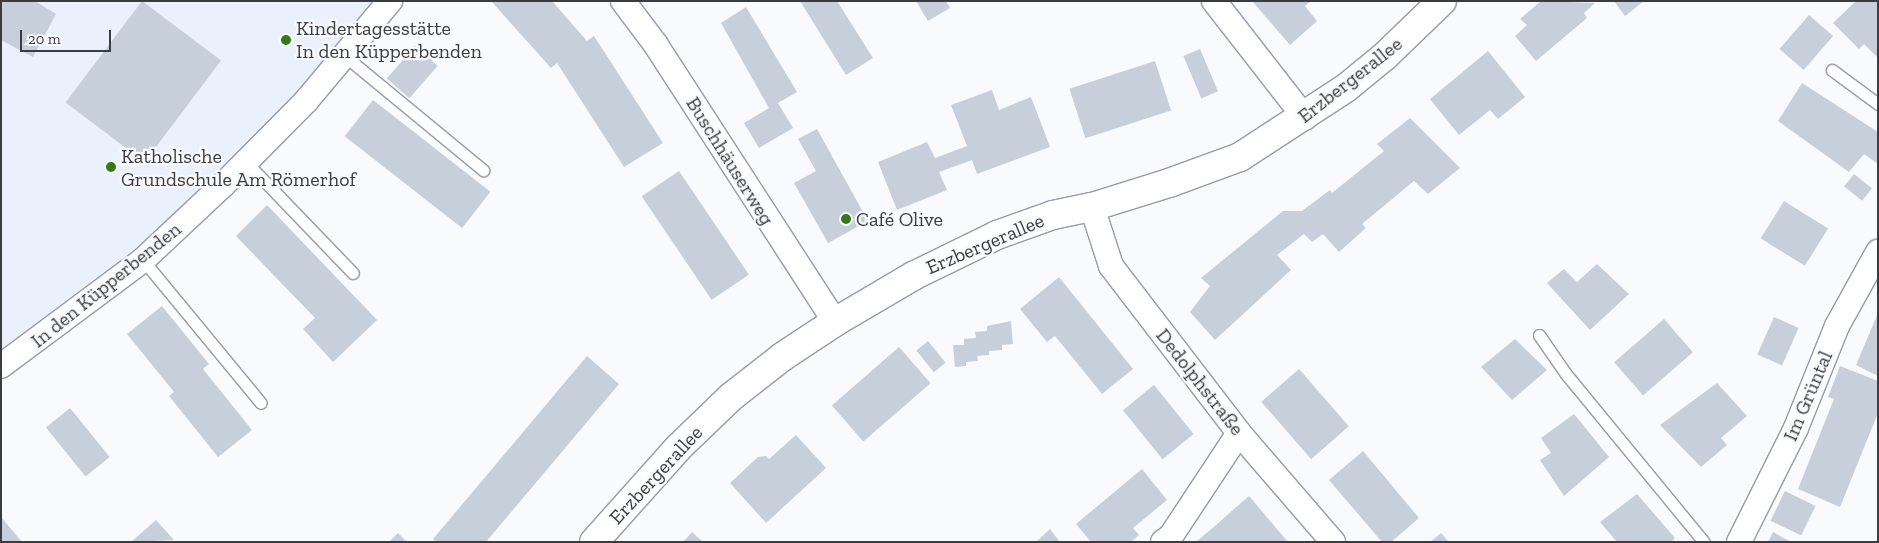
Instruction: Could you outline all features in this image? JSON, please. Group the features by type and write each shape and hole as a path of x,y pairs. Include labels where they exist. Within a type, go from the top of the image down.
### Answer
{"street":[{"name":"In den Küpperbenden","path":"1,366 143,260 246,162 346,56 390,1"},
{"name":"Buschhäuserweg","path":"622,1 656,45 834,322"},
{"path":"1214,1 1305,118"},
{"name":"Erzbergerallee","path":"594,542 679,447 731,398 782,357 834,322 913,276 997,235 1053,215 1092,207 1240,157 1305,118 1385,56 1442,1"},
{"name":"Dedolphstraße","path":"1092,207 1111,266 1239,433 1333,542"},
{"name":"Im Grüntal","path":"1738,542 1796,428 1837,326 1878,252"},
{"path":"1163,542 1171,536 1239,433"}],"lane":[{"path":"346,56 483,170"},
{"path":"1832,70 1878,104"},
{"path":"246,162 353,273"},
{"path":"143,260 262,403"},
{"path":"1539,335 1566,374 1704,542"}],"shaded area":[{"name":"Katholische Grundschule Am Römerhof","path":"1,1 375,1 310,78 159,230 1,349"}],"building":[{"path":"1,1 35,1 56,14 33,57 1,40"},
{"path":"142,1 221,61 145,162 66,102"},
{"path":"491,1 552,1 587,41 594,36 663,143 624,167 557,63 551,68"},
{"path":"800,1 837,1 873,58 846,75"},
{"path":"916,1 946,1 950,8 928,21"},
{"path":"1252,1 1311,1 1305,6 1317,21 1290,45"},
{"path":"1541,1 1595,3 1584,13 1587,18 1536,61 1515,36 1527,25 1520,19"},
{"path":"1614,1 1644,1 1625,16"},
{"path":"1856,1 1878,1 1878,58 1864,44 1859,49 1833,23"},
{"path":"746,7 797,92 778,103 793,128 759,148 744,123 769,108 721,23"},
{"path":"1809,15 1833,36 1804,70 1779,49"},
{"path":"415,46 438,66 409,98 387,78"},
{"path":"1200,49 1218,91 1201,98 1183,56"},
{"path":"1488,51 1525,97 1498,119 1490,110 1459,135 1430,99"},
{"path":"1155,61 1171,110 1085,138 1069,89"},
{"path":"1802,83 1878,132 1878,164 1864,154 1849,172 1778,121"},
{"path":"992,90 999,110 1031,97 1050,147 977,174 972,160 939,172 947,190 897,210 878,162 927,142 935,158 967,146 951,105"},
{"path":"373,100 490,192 462,228 345,136"},
{"path":"1410,118 1460,168 1428,194 1414,181 1362,224 1366,228 1339,252 1323,234 1312,242 1304,234 1277,255 1291,270 1215,340 1190,312 1210,286 1201,278 1283,211 1302,211 1330,190 1332,193 1384,151 1377,144"},
{"path":"817,129 868,221 828,243 794,183 816,171 798,139"},
{"path":"679,171 749,275 712,300 642,196"},
{"path":"1854,174 1872,188 1862,201 1844,187"},
{"path":"1784,201 1828,229 1805,266 1761,238"},
{"path":"267,205 377,320 333,362 303,329 315,318 236,236"},
{"path":"1597,264 1629,294 1590,330 1547,283 1564,269 1577,282"},
{"path":"1059,277 1133,369 1102,394 1055,336 1047,342 1020,309"},
{"path":"162,306 209,364 203,369 252,430 218,457 169,396 174,392 127,334"},
{"path":"1878,313 1878,376 1856,365"},
{"path":"1774,317 1799,328 1782,365 1757,354"},
{"path":"1664,319 1693,352 1643,396 1614,362"},
{"path":"1011,321 1013,344 1002,345 1002,350 989,351 989,355 977,356 978,361 966,362 966,366 955,367 953,345 964,345 964,339 976,338 975,332 987,331 987,326"},
{"path":"1515,339 1547,370 1512,400 1481,367"},
{"path":"928,341 946,363 934,372 916,350"},
{"path":"899,347 930,383 863,442 832,405"},
{"path":"587,356 619,384 486,542 436,542 433,539"},
{"path":"1840,366 1878,381 1878,413 1840,507 1798,489 1834,399 1828,397"},
{"path":"1299,369 1349,426 1311,459 1261,402"},
{"path":"1717,383 1747,416 1721,438 1727,445 1701,467 1660,425"},
{"path":"1154,385 1194,434 1163,459 1123,410"},
{"path":"70,408 110,457 86,476 46,428"},
{"path":"1574,414 1609,457 1564,496 1540,460 1551,453 1541,438"},
{"path":"796,435 826,468 766,523 730,483 758,457 766,456 769,459"},
{"path":"1363,451 1419,518 1391,542 1382,542 1329,480"},
{"path":"1142,469 1167,500 1133,528 1139,535 1131,542 1091,542 1076,524"},
{"path":"1785,491 1816,506 1801,536 1771,521"},
{"path":"1637,494 1675,538 1671,542 1617,542 1600,522"},
{"path":"1249,496 1288,542 1196,542 1216,525"},
{"path":"1,517 22,542 1,542"},
{"path":"156,520 174,540 131,542"},
{"path":"1050,529 1060,542 1036,542"},
{"path":"692,532 703,542 683,542"},
{"path":"1773,532 1791,542 1768,542"},
{"path":"398,533 407,542 389,542"},
{"path":"1441,533 1449,542 1430,542"}],"place":[{"name":"Kindertagesstätte In den Küpperbenden","path":"286,40"},
{"name":"Katholische Grundschule Am Römerhof","path":"111,167"},
{"name":"Café Olive","path":"846,219"}]}
